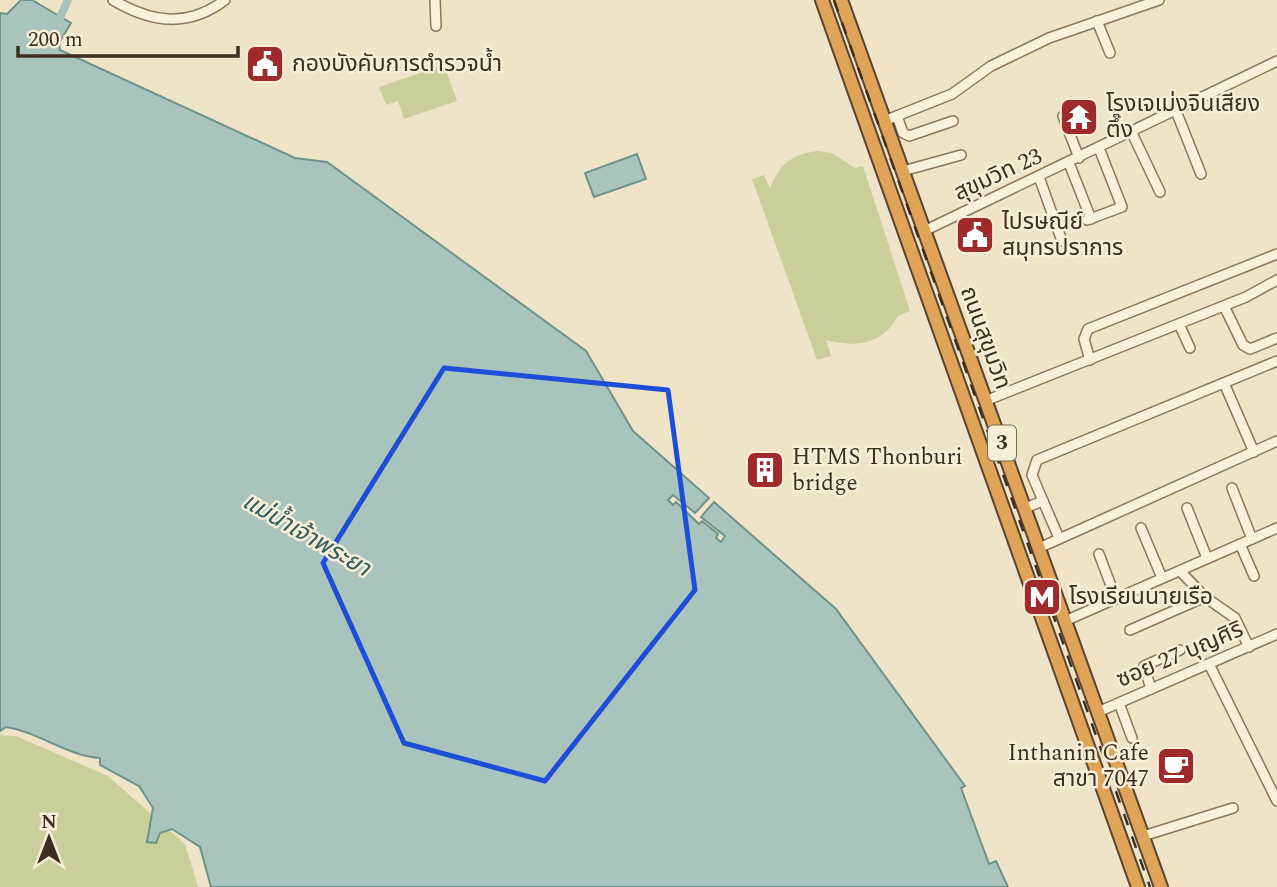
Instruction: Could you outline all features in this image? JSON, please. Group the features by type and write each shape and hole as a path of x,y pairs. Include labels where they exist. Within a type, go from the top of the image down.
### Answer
{"highway":[{"name":"ถนนสุขุมวิท","path":"822,0 1138,887"},
{"name":"ถนนสุขุมวิท","path":"841,0 890,118 902,172 1161,887"},
{"path":"980,441 1000,440"},
{"path":"991,470 1006,454"}],"street":[{"path":"113,0 139,13 173,22 198,17 225,0"},
{"path":"435,0 436,26"},
{"path":"1123,0 1123,12"},
{"path":"953,121 909,136 890,118 952,94 991,66 1049,38 1159,0"},
{"path":"1097,21 1110,52"},
{"name":"สุขุมวิท 23","path":"924,231 1277,61"},
{"path":"1176,111 1201,174"},
{"path":"1063,116 1079,158"},
{"path":"1132,133 1160,192"},
{"path":"1069,163 1089,219 1122,207 1099,148"},
{"path":"902,172 961,155"},
{"path":"1039,177 1062,241"},
{"path":"1090,360 1084,339 1088,329 1277,254"},
{"path":"985,401 1224,306 1277,280"},
{"path":"1224,306 1243,345 1250,349 1277,338"},
{"path":"1179,324 1190,348"},
{"path":"1059,538 1032,475 1037,460 1277,361"},
{"path":"1224,383 1254,452"},
{"path":"1039,548 1277,441"},
{"path":"1232,488 1252,539"},
{"path":"1025,508 1043,500"},
{"path":"1187,508 1207,558"},
{"path":"1141,528 1163,578"},
{"path":"1065,621 1277,528"},
{"path":"1240,544 1254,576"},
{"path":"1099,554 1116,599"},
{"path":"1180,570 1205,597 1236,618 1250,647"},
{"path":"1130,630 1205,597"},
{"path":"1274,635 1277,648"},
{"name":"ซอย 27 บุญศิริ","path":"1098,712 1274,635"},
{"path":"1152,689 1144,666 1180,650"},
{"path":"1209,664 1277,801"},
{"path":"1119,703 1132,738"},
{"path":"1143,836 1233,808"}],"highlighted area":[{"path":"444,368 668,390 695,590 545,781 404,743 323,563"}],"green space":[{"path":"444,65 457,101 404,119 398,101 386,105 379,87"},
{"path":"817,151 832,153 855,168 863,166 910,311 898,316 884,333 867,342 848,344 826,340 831,356 817,360 752,179 764,175 770,189 777,173 787,162"},
{"path":"0,735 16,736 108,776 185,844 198,887 0,887"}],"water":[{"name":"แม่น้ำเจ้าพระยา","path":"21,0 32,0 71,23 59,43 60,50 295,158 327,162 586,351 633,431 709,498 695,513 673,495 668,500 673,505 676,502 699,524 702,521 718,534 716,538 721,542 725,536 701,517 714,502 836,609 965,786 961,788 989,864 996,861 1008,887 211,887 200,847 172,829 160,833 156,843 147,842 153,808 139,786 100,765 100,758 76,753 18,730 6,727 0,731 0,13 7,14"},
{"path":"637,154 646,179 594,197 585,173"}],"waterway":[{"path":"56,26 68,0"}],"railway":[{"path":"834,0 1150,887"}],"place":[{"name":"กองบังคับการตำรวจน้ำ","path":"265,64"},
{"name":"โรงเจเม่งจินเสียง ตึ๊ง","path":"1079,117"},
{"name":"ไปรษณีย์ สมุทรปราการ","path":"975,235"},
{"name":"HTMS Thonburi bridge","path":"765,470"},
{"name":"โรงเรียนนายเรือ","path":"1042,597"},
{"name":"Inthanin Cafe สาขา 7047","path":"1176,766"}]}
